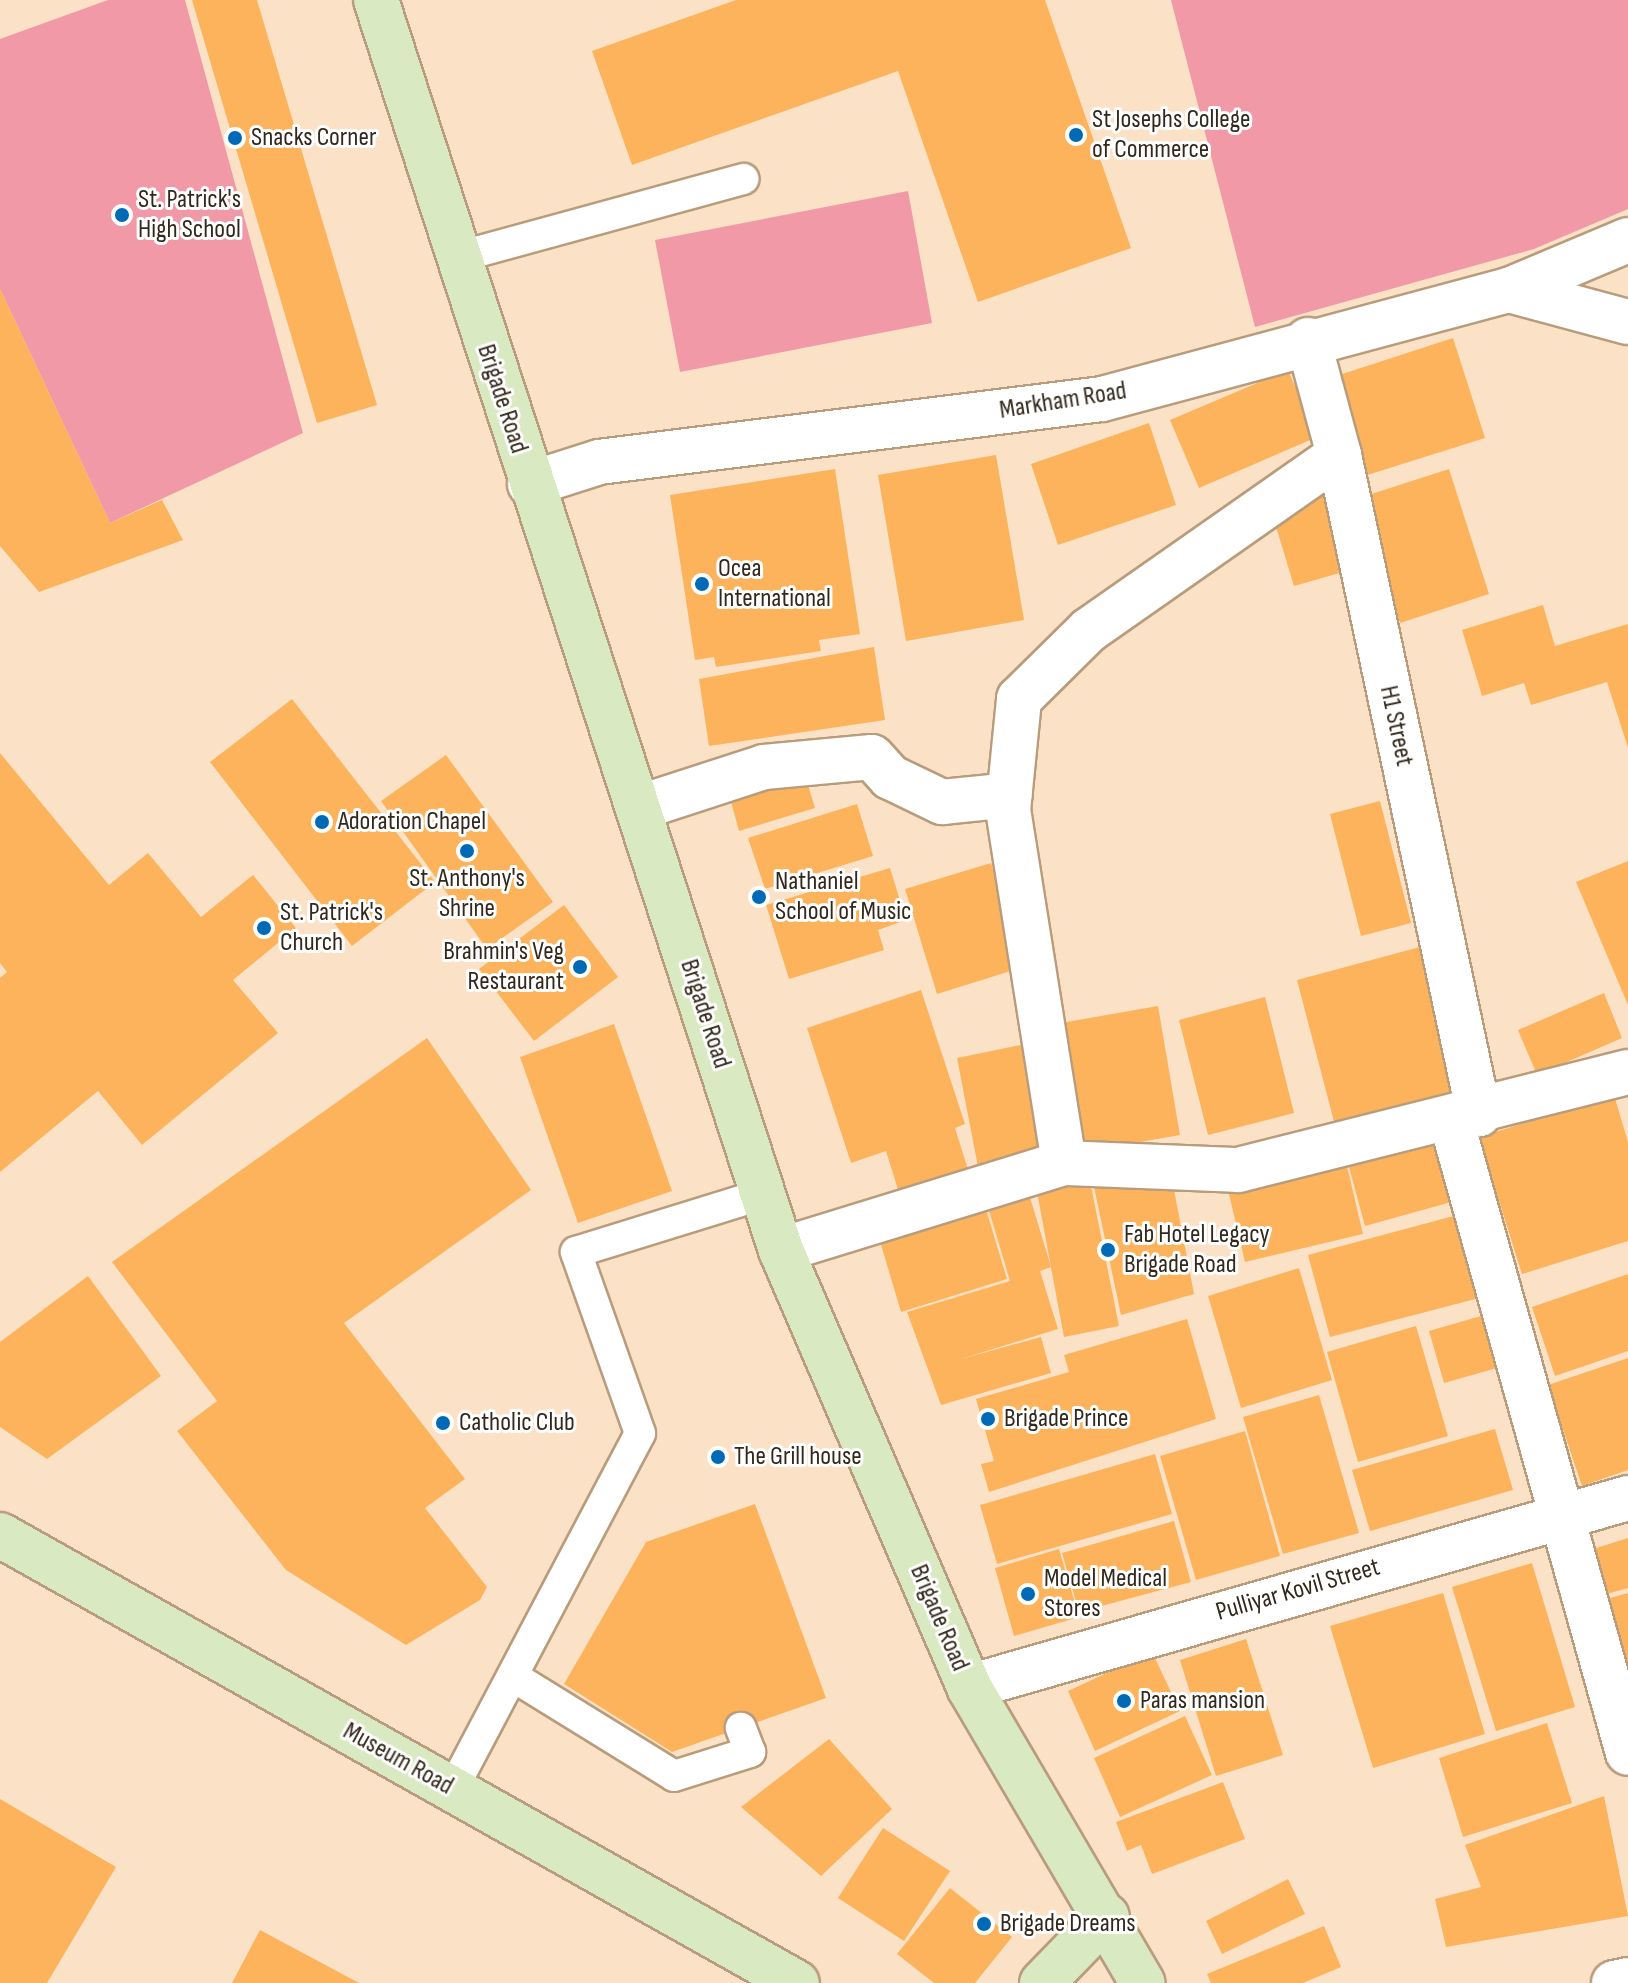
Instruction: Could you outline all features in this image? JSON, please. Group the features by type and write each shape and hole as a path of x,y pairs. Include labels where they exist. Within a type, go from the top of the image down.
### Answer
{"main road":[{"name":"Brigade Road","path":"376,0 530,484 641,807 781,1250 969,1687 1107,1916 1143,1983"},
{"name":"Museum Road","path":"0,1535 797,1983"},
{"path":"1042,1983 1107,1916"}],"street":[{"name":"Markham Road","path":"530,484 599,462 1102,399 1308,340 1509,290 1628,240"},
{"path":"1509,290 1628,322"},
{"name":"H1 Street","path":"1308,340 1339,455 1465,1117 1559,1516 1619,1697 1628,1753"},
{"path":"1064,1163 1010,795 1019,699 1089,630 1339,455"},
{"path":"641,807 764,767 872,757 890,777 942,802 1010,795"},
{"path":"781,1250 1064,1163 1238,1170 1626,1080"},
{"name":"Pulliyar Kovil Street","path":"969,1687 1628,1498"},
{"path":"1614,1983 1628,1980"}],"lane":[{"path":"458,257 744,179"},
{"path":"452,1790 575,1563 640,1433 576,1252 763,1194"},
{"path":"514,1677 674,1776 750,1752 741,1728"}],"shaded area":[{"name":"St. Patrick's High School","path":"108,0 185,0 303,433 110,523 0,289 0,39"},
{"path":"1171,0 1628,0 1628,209 1534,249 1255,327"},
{"path":"908,191 932,323 680,372 655,240"}],"building":[{"path":"192,0 257,0 377,405 317,423"},
{"path":"736,0 1045,0 1131,248 978,302 898,71 632,165 592,51"},
{"path":"0,289 110,523 162,500 183,540 39,592 0,546"},
{"path":"1453,338 1485,438 1361,477 1330,378"},
{"path":"1288,370 1317,437 1199,488 1170,420"},
{"path":"1149,423 1176,505 1058,545 1031,464"},
{"path":"996,455 1024,620 906,641 878,475"},
{"path":"835,469 860,634 819,640 821,651 716,667 714,657 695,660 670,495"},
{"path":"1449,469 1489,594 1400,623 1359,498"},
{"path":"1324,483 1357,568 1294,586 1274,520"},
{"path":"1543,605 1555,646 1628,624 1628,748 1607,682 1531,705 1524,683 1482,696 1462,630"},
{"path":"874,647 885,720 709,746 699,679"},
{"name":"Adoration Chapel","path":"292,699 435,882 352,946 210,762"},
{"path":"0,753 109,885 148,853 201,917 253,875 296,928 233,980 278,1033 142,1145 98,1091 0,1172 0,978 7,972 0,963"},
{"name":"St. Anthony's Shrine","path":"446,755 553,902 487,949 381,801"},
{"path":"805,775 815,808 739,831 730,798"},
{"path":"1380,801 1411,923 1361,936 1330,814"},
{"path":"857,804 873,856 765,889 748,838"},
{"path":"1628,861 1628,1005 1576,882"},
{"path":"991,863 1024,967 937,994 905,889"},
{"path":"890,868 906,920 878,930 884,950 789,979 766,905"},
{"path":"564,905 618,977 534,1041 479,969"},
{"path":"1420,947 1461,1099 1337,1133 1297,980"},
{"path":"921,990 965,1124 955,1128 969,1173 900,1196 886,1151 851,1163 807,1028"},
{"path":"1604,993 1622,1038 1537,1075 1518,1030"},
{"path":"1265,997 1294,1113 1208,1135 1179,1020"},
{"path":"1158,1006 1180,1135 1078,1153 1055,1024"},
{"path":"614,1024 672,1191 578,1223 520,1057"},
{"path":"427,1038 531,1190 344,1323 465,1479 425,1508 487,1587 480,1600 406,1645 286,1570 177,1431 217,1401 112,1262"},
{"path":"1035,1042 1057,1156 979,1172 957,1058"},
{"path":"1614,1095 1628,1142 1628,1241 1522,1274 1479,1137"},
{"path":"1445,1140 1462,1199 1365,1226 1349,1167"},
{"path":"1346,1162 1363,1234 1245,1262 1228,1190"},
{"path":"1170,1169 1194,1294 1121,1315 1094,1187"},
{"path":"1090,1181 1119,1326 1064,1337 1037,1192"},
{"path":"1029,1194 1051,1267 1040,1271 1058,1329 961,1359 1041,1337 1051,1373 941,1405 907,1312 1010,1281 988,1207"},
{"path":"985,1206 1007,1279 901,1312 879,1238"},
{"path":"1461,1214 1483,1297 1330,1337 1308,1255"},
{"path":"1299,1268 1332,1380 1241,1408 1208,1296"},
{"path":"1628,1274 1628,1351 1555,1376 1532,1307"},
{"path":"88,1276 161,1376 47,1459 0,1427 0,1342"},
{"path":"1481,1316 1497,1368 1444,1383 1429,1331"},
{"path":"1187,1319 1216,1419 989,1492 981,1464 994,1461 976,1399 1069,1372 1064,1355"},
{"path":"1416,1326 1448,1436 1358,1462 1327,1352"},
{"path":"1628,1358 1628,1470 1582,1486 1548,1385"},
{"path":"1319,1395 1359,1533 1283,1554 1243,1417"},
{"path":"1495,1429 1513,1490 1370,1531 1352,1470"},
{"path":"1245,1431 1280,1556 1196,1580 1160,1456"},
{"path":"1155,1454 1172,1514 997,1564 980,1505"},
{"path":"755,1504 826,1698 672,1752 564,1684 646,1542"},
{"path":"1174,1521 1191,1582 1079,1612 1062,1553"},
{"path":"1628,1538 1628,1588 1603,1595 1590,1550"},
{"path":"1059,1549 1079,1617 1014,1636 995,1568"},
{"path":"1532,1563 1575,1707 1496,1731 1452,1587"},
{"path":"1443,1593 1485,1734 1373,1768 1330,1626"},
{"path":"1628,1593 1628,1681 1596,1602"},
{"path":"1246,1639 1283,1755 1216,1776 1180,1660"},
{"name":"Paras mansion","path":"1152,1652 1180,1711 1095,1751 1068,1691"},
{"path":"1185,1716 1212,1775 1120,1817 1094,1758"},
{"path":"1547,1723 1572,1803 1463,1837 1439,1758"},
{"path":"829,1739 892,1809 821,1876 741,1807"},
{"path":"1223,1782 1245,1839 1152,1874 1141,1845 1127,1851 1116,1822"},
{"path":"1604,1796 1628,1916 1446,1947 1435,1899 1481,1887 1465,1845"},
{"path":"0,1799 116,1867 47,1983 0,1983"},
{"path":"883,1828 950,1871 904,1941 838,1898"},
{"path":"1288,1879 1305,1914 1222,1954 1206,1921"},
{"path":"950,1888 1012,1937 975,1983 934,1983 897,1954"},
{"path":"1324,1926 1341,1967 1303,1983 1211,1983 1207,1974"},
{"path":"260,1930 359,1983 232,1983"}],"place":[{"name":"St Josephs College of Commerce","path":"1076,135"},
{"name":"Snacks Corner","path":"235,138"},
{"name":"St. Patrick's High School","path":"122,215"},
{"name":"Ocea International","path":"702,584"},
{"name":"Adoration Chapel","path":"322,822"},
{"name":"St. Anthony's Shrine","path":"467,851"},
{"name":"Nathaniel School of Music","path":"759,897"},
{"name":"St. Patrick's Church","path":"264,928"},
{"name":"Brahmin's Veg Restaurant","path":"580,967"},
{"name":"Fab Hotel Legacy Brigade Road","path":"1108,1250"},
{"name":"Brigade Prince","path":"988,1419"},
{"name":"Catholic Club","path":"443,1423"},
{"name":"The Grill house","path":"718,1457"},
{"name":"Model Medical Stores","path":"1028,1594"},
{"name":"Paras mansion","path":"1124,1701"},
{"name":"Brigade Dreams","path":"984,1924"}]}
